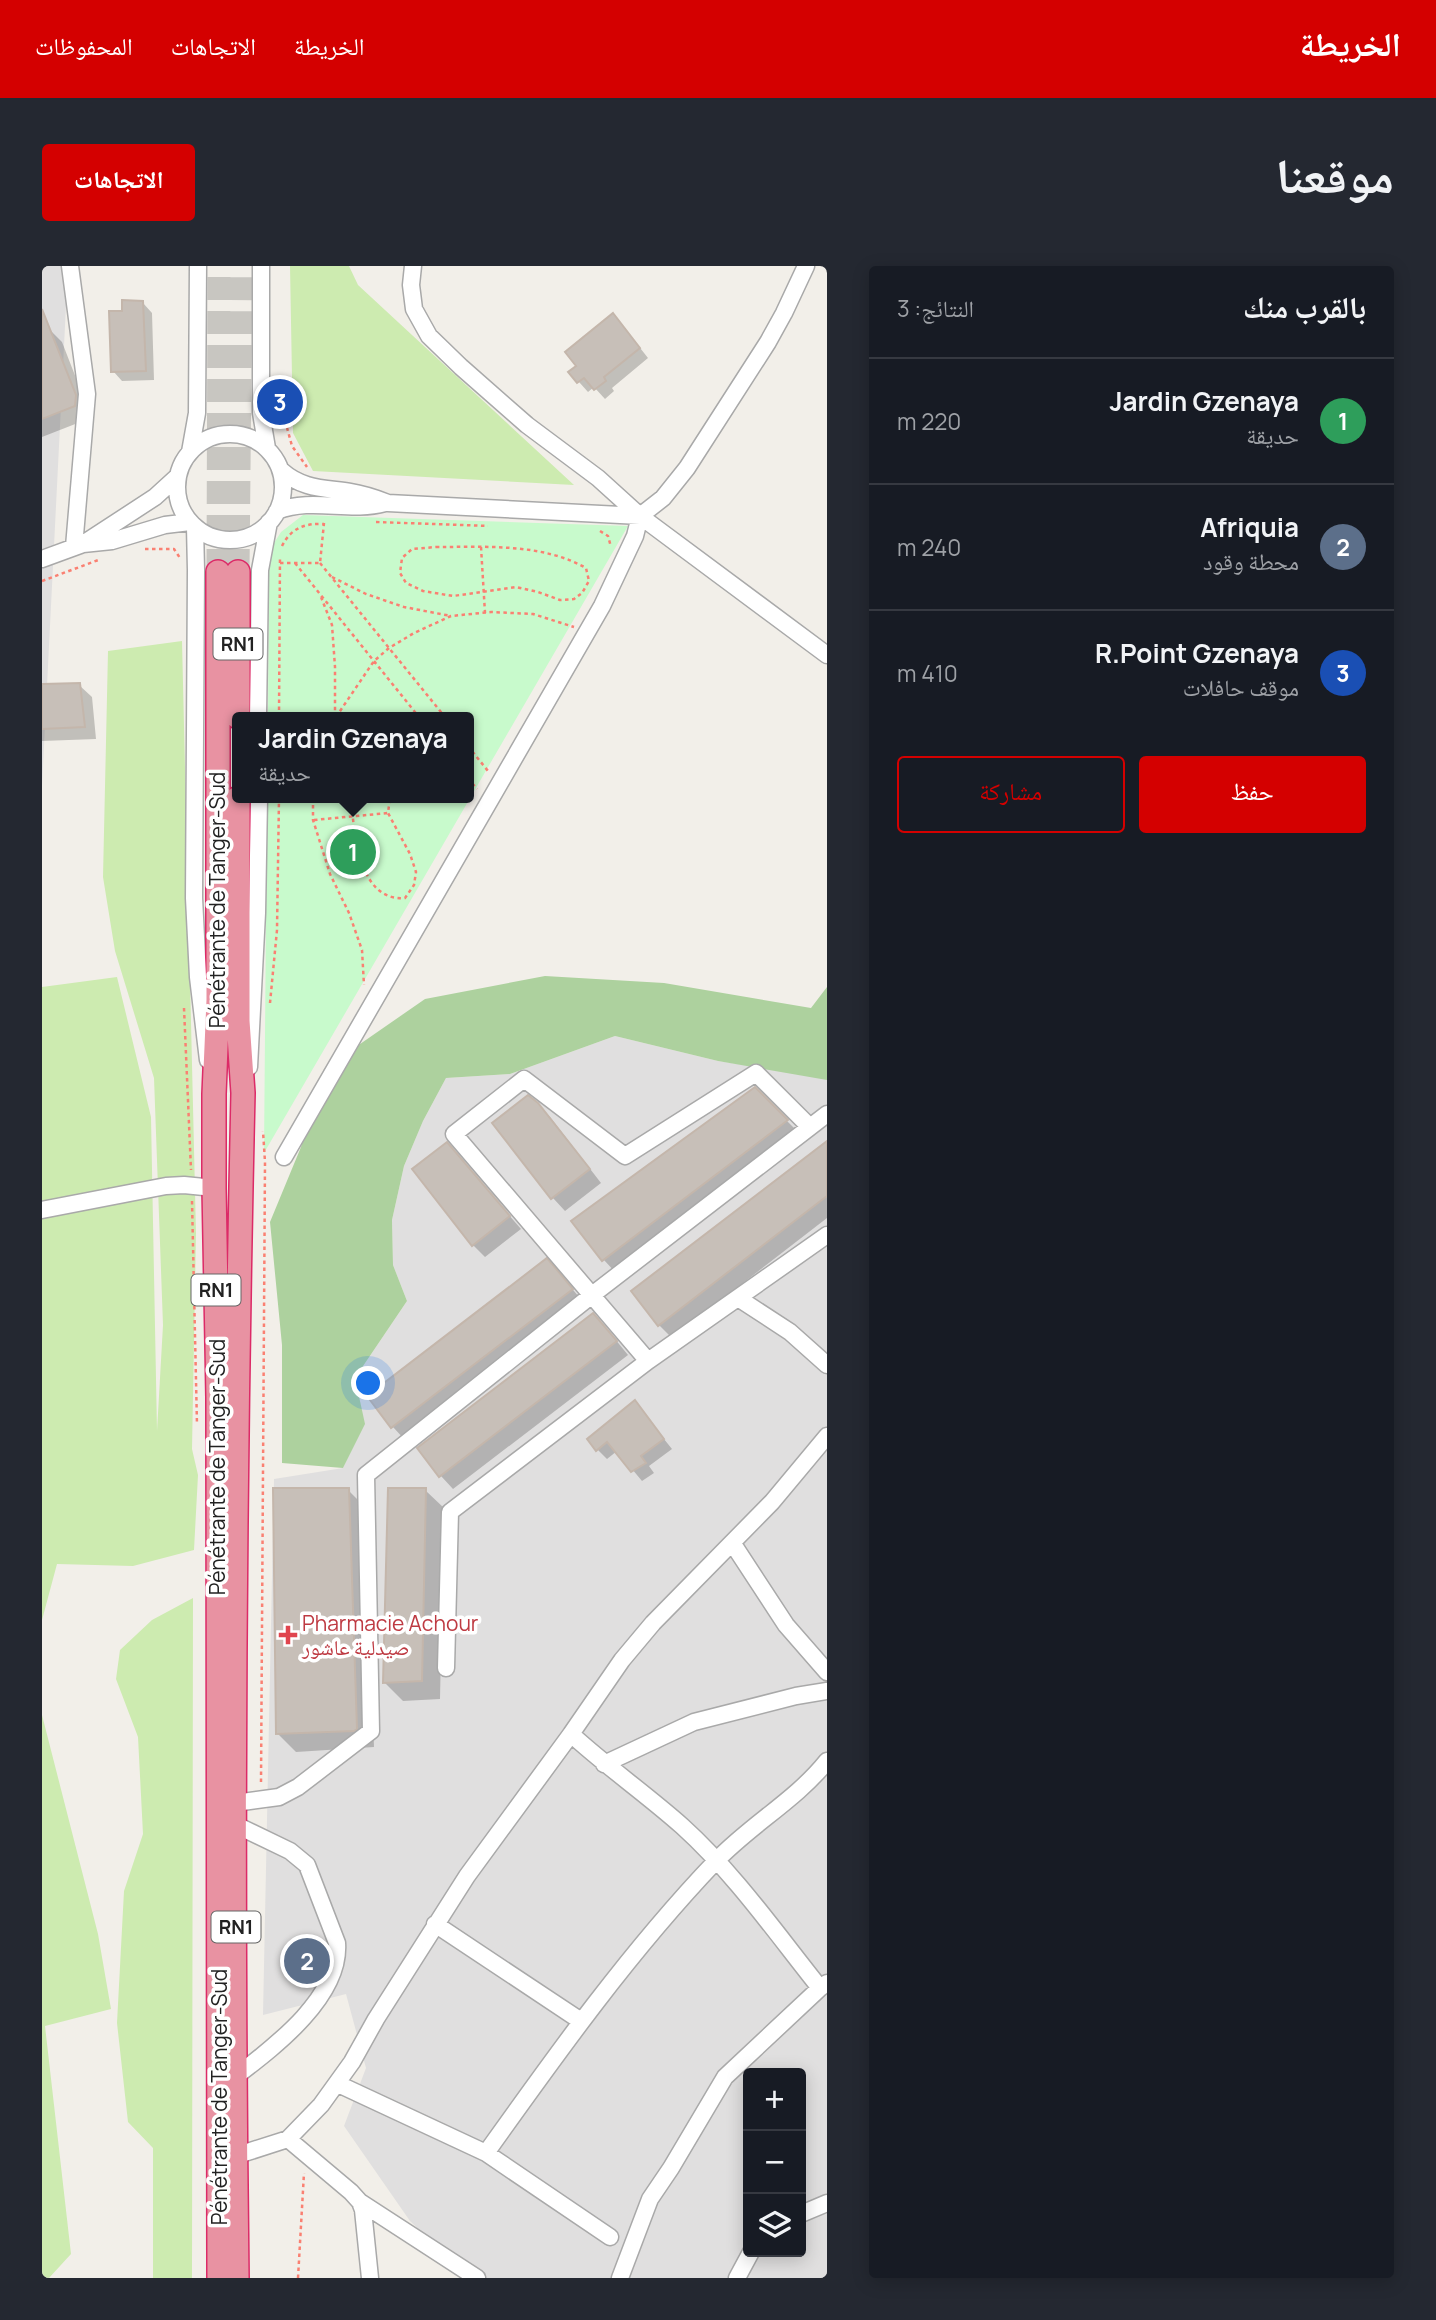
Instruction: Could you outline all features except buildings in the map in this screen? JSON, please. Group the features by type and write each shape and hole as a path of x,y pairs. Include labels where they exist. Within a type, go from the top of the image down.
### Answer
{"highway":[{"name":"Pénétrante de Tanger-Sud","path":"227,1483 203,1186 214,1094 218,1011 228,572 238,712"},
{"name":"Pénétrante de Tanger-Sud","path":"219,2278 220,1828 227,1483 243,1093 238,1021 238,803"},
{"name":"Pénétrante de Tanger-Sud","path":"227,1578 236,1814 237,2278"}],"street":[{"path":"71,266 87,394 78,545"},
{"path":"190,452 197,413 198,266"},
{"path":"261,266 261,413 267,447"},
{"path":"413,266 411,285 414,309 429,336 494,396 640,516 827,654"},
{"path":"284,1157 602,606 635,536 640,516 663,498 687,468 768,342 806,266"},
{"path":"258,712 259,578 262,554 273,517 283,498 282,471 267,447 253,438 228,434 203,441 182,463 178,477 179,501 192,524 211,538 236,540 260,531 273,517 306,504 351,507 388,503 640,516"},
{"path":"282,471 307,486 353,492 388,503"},
{"path":"42,559 78,545 155,497 178,477"},
{"path":"78,545 112,541 164,525 192,524"},
{"path":"192,524 195,937 202,1016 214,1094"},
{"path":"243,1093 250,1062 253,1013 259,803"},
{"path":"648,1361 454,1134 524,1079 625,1156 756,1073 810,1127"},
{"path":"235,2077 292,2030 331,1980 338,1955 337,1942 307,1865 236,1814 261,1800 279,1797 298,1787 371,1731 366,1475 827,1115"},
{"path":"42,1210 166,1186 203,1186"},
{"path":"446,1668 450,1512 648,1361 827,1235"},
{"path":"738,1298 779,1324 827,1365"},
{"path":"235,2156 288,2139 321,2105 338,2084 467,1876 622,1660 653,1623 772,1502 827,1436"},
{"path":"733,1544 786,1625 827,1672"},
{"path":"604,1764 694,1722 796,1696 827,1691"},
{"path":"571,1734 681,1826 716,1860 823,1985 724,2077 650,2199 620,2278"},
{"path":"486,2153 581,2021 656,1925 747,1830 810,1779 827,1761"},
{"path":"435,1924 581,2021"},
{"path":"338,2084 486,2153 610,2237"},
{"path":"288,2139 360,2202 477,2278"},
{"path":"360,2202 370,2278"},
{"path":"806,2212 827,2203"},
{"path":"737,2278 748,2257"}],"path":[{"path":"274,413 283,413 292,446 301,460 314,472"},
{"path":"365,521 499,526"},
{"path":"279,712 280,563 283,544 293,531 324,522 320,563 441,712"},
{"path":"592,529 608,536 612,550"},
{"path":"481,547 485,613"},
{"path":"481,547 530,550 570,559 586,568 589,581 582,593 574,599 560,600 516,587 484,591 453,596 423,591 406,583 400,573 402,558 412,549 481,547"},
{"path":"135,551 148,548 173,549 181,558 181,563"},
{"path":"42,581 108,557"},
{"path":"280,563 320,563"},
{"path":"295,563 415,712"},
{"path":"330,576 366,594 404,607 451,616 485,613 533,614 577,628"},
{"path":"320,594 332,625 335,712"},
{"path":"338,712 374,661 389,648 451,616"},
{"path":"474,754 494,778"},
{"path":"474,786 482,796"},
{"path":"268,1013 277,930 279,803"},
{"path":"313,803 313,820 330,874 362,950 364,994"},
{"path":"352,803 357,848 368,875 379,891 392,899 405,898 414,886 416,872 410,854 388,813 389,803"},
{"path":"313,820 388,813"},
{"path":"184,997 203,1186 197,1433"},
{"path":"261,1800 265,1162 262,1121"},
{"path":"298,2278 305,2153"}],"shaded area":[{"path":"42,266 68,266 42,786"},
{"path":"615,1036 718,1061 827,1077 827,2278 469,2278 410,2221 344,2126 366,2068 346,1994 263,2015 274,1479 343,1468 364,1424 355,1378 407,1301 393,1265 392,1220 404,1166 423,1121 446,1078 510,1074"}],"green space":[{"path":"290,266 349,266 358,285 574,485 313,471 293,433"},
{"path":"303,515 628,526 474,791 474,712 268,712 269,551 281,532"},
{"path":"182,641 196,1233 192,1449 198,1475 194,1550 133,1566 57,1564 42,1620 42,987 117,977 151,1117 157,1431 163,1325 154,1078 115,951 103,877 108,651"},
{"path":"267,803 467,803 264,1153"},
{"path":"545,976 664,983 811,1008 827,987 827,1080 718,1061 615,1036 510,1074 446,1078 423,1121 404,1166 392,1220 393,1265 407,1301 355,1378 365,1424 343,1468 282,1463 282,1345 270,1222 301,1147 324,1069 425,999"},
{"path":"193,1598 192,2278 153,2278 153,2148 128,2122 117,2023 124,1891 143,1834 138,1737 116,1679 120,1650 152,1620"},
{"path":"42,1715 98,1934 111,2009 45,2026 71,2254 49,2278 42,2278"}],"tunnel":[{"path":"218,572 219,266"},
{"path":"238,572 241,266"}],"place":[{"name":"R.Point Gzenaya","path":"280,402"},
{"name":"Jardin Gzenaya","path":"353,852"},
{"name":"Pharmacie Achour صيدلية عاشور","path":"288,1635"},
{"name":"Afriquia","path":"307,1961"}]}
